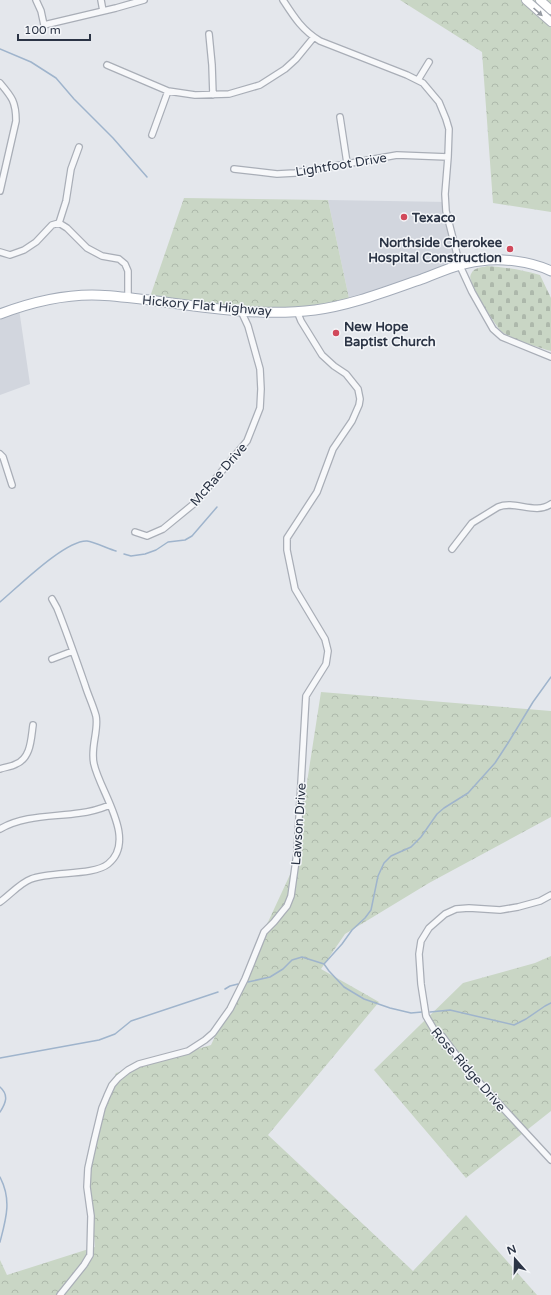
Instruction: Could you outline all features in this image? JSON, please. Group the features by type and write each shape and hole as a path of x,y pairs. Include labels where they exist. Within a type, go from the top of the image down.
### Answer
{"main road":[{"name":"Hickory Flat Highway","path":"0,314 62,297 91,295 241,311 297,311 339,305 480,261 499,260 524,263 551,271"}],"street":[{"path":"36,0 41,11 44,25 144,0"},
{"path":"101,0 103,11"},
{"path":"283,0 300,26 320,41 418,80 423,83 439,102 449,129 445,194 446,212 460,266 472,292 497,334 503,338 551,357"},
{"path":"526,0 551,22"},
{"path":"540,0 551,10"},
{"path":"209,34 213,95"},
{"path":"107,65 168,91 195,95 229,94 260,85 285,69 296,59 314,37"},
{"path":"418,80 429,62"},
{"path":"0,83 11,96 16,109 16,121 0,191"},
{"path":"152,135 168,91"},
{"path":"340,117 347,163"},
{"path":"59,223 69,186 71,169 79,147"},
{"name":"Lightfoot Drive","path":"234,169 277,174 295,173 397,155 448,157"},
{"path":"0,252 10,255 24,250 36,242 52,225 59,223 67,228 87,248 102,256 119,260 125,264 128,271 128,298"},
{"name":"McRae Drive","path":"135,532 147,536 164,529 196,502 247,441 260,408 261,389 260,369 248,326 241,311"},
{"name":"Lawson Drive","path":"60,1295 90,1255 91,1216 87,1187 88,1168 102,1108 112,1085 128,1070 139,1064 188,1051 213,1033 230,1009 245,979 264,932 287,906 291,896 297,853 306,696 326,664 328,652 325,639 295,589 287,550 287,538 317,492 333,449 352,421 360,399 358,389 346,374 322,355 301,321 297,311"},
{"path":"0,454 3,457 12,485"},
{"path":"452,550 472,523 502,505 517,505 538,509 551,504"},
{"path":"0,902 30,879 54,874 99,869 108,864 116,854 120,843 120,834 94,764 92,752 96,717 57,608 52,599"},
{"path":"52,659 73,651"},
{"path":"0,768 16,765 27,756 33,725"},
{"path":"0,829 7,825 26,819 78,814 94,811 110,805"},
{"name":"Rose Ridge Drive","path":"551,895 540,901 500,910 469,908 456,909 445,914 429,928 421,941 419,954 421,984 426,1016 436,1033 442,1036 465,1067 551,1160"}],"shaded area":[{"path":"328,200 448,202 457,261 350,303"},
{"path":"19,309 30,384 0,395 0,320 6,315"}],"green space":[{"path":"400,0 551,0 551,212 493,203 482,52"},
{"path":"184,198 328,200 350,303 292,314 150,297"},
{"path":"487,266 514,269 540,275 551,298 551,351 513,338 499,329 480,299 470,278 474,270"},
{"path":"321,692 551,711 551,817 429,883 345,934 321,969 379,1002 268,1135 413,1271 466,1215 537,1295 0,1295 0,1260 7,1275 95,1247 87,1160 116,1073 211,1045 294,866"},
{"path":"551,956 551,1111 466,1178 374,1070 463,983 535,963"}],"waterway":[{"path":"0,49 31,62 56,78 74,99 113,138 147,177"},
{"path":"124,554 131,556 145,554 156,550 168,542 185,540 192,536 217,507"},
{"path":"0,602 55,556 78,543 87,541 116,551"},
{"path":"324,964 352,930 371,910 378,876 384,863 391,856 411,847 421,837 437,814 468,793 495,763 533,702 551,677"},
{"path":"248,982 270,977 283,969 292,960 302,957 324,964 344,987 364,999 390,1008 411,1013 422,1012"},
{"path":"225,989 238,984"},
{"path":"0,1058 99,1040 115,1034 131,1021 218,992"},
{"path":"430,1012 450,1010 514,1025 551,1003"},
{"path":"0,1087 6,1096 4,1105 0,1112"},
{"path":"0,1177 4,1185 7,1202 6,1217 0,1242"}],"place":[{"name":"Texaco","path":"404,217"},
{"name":"Northside Cherokee Hospital Construction","path":"510,249"},
{"name":"New Hope Baptist Church","path":"336,333"}]}
